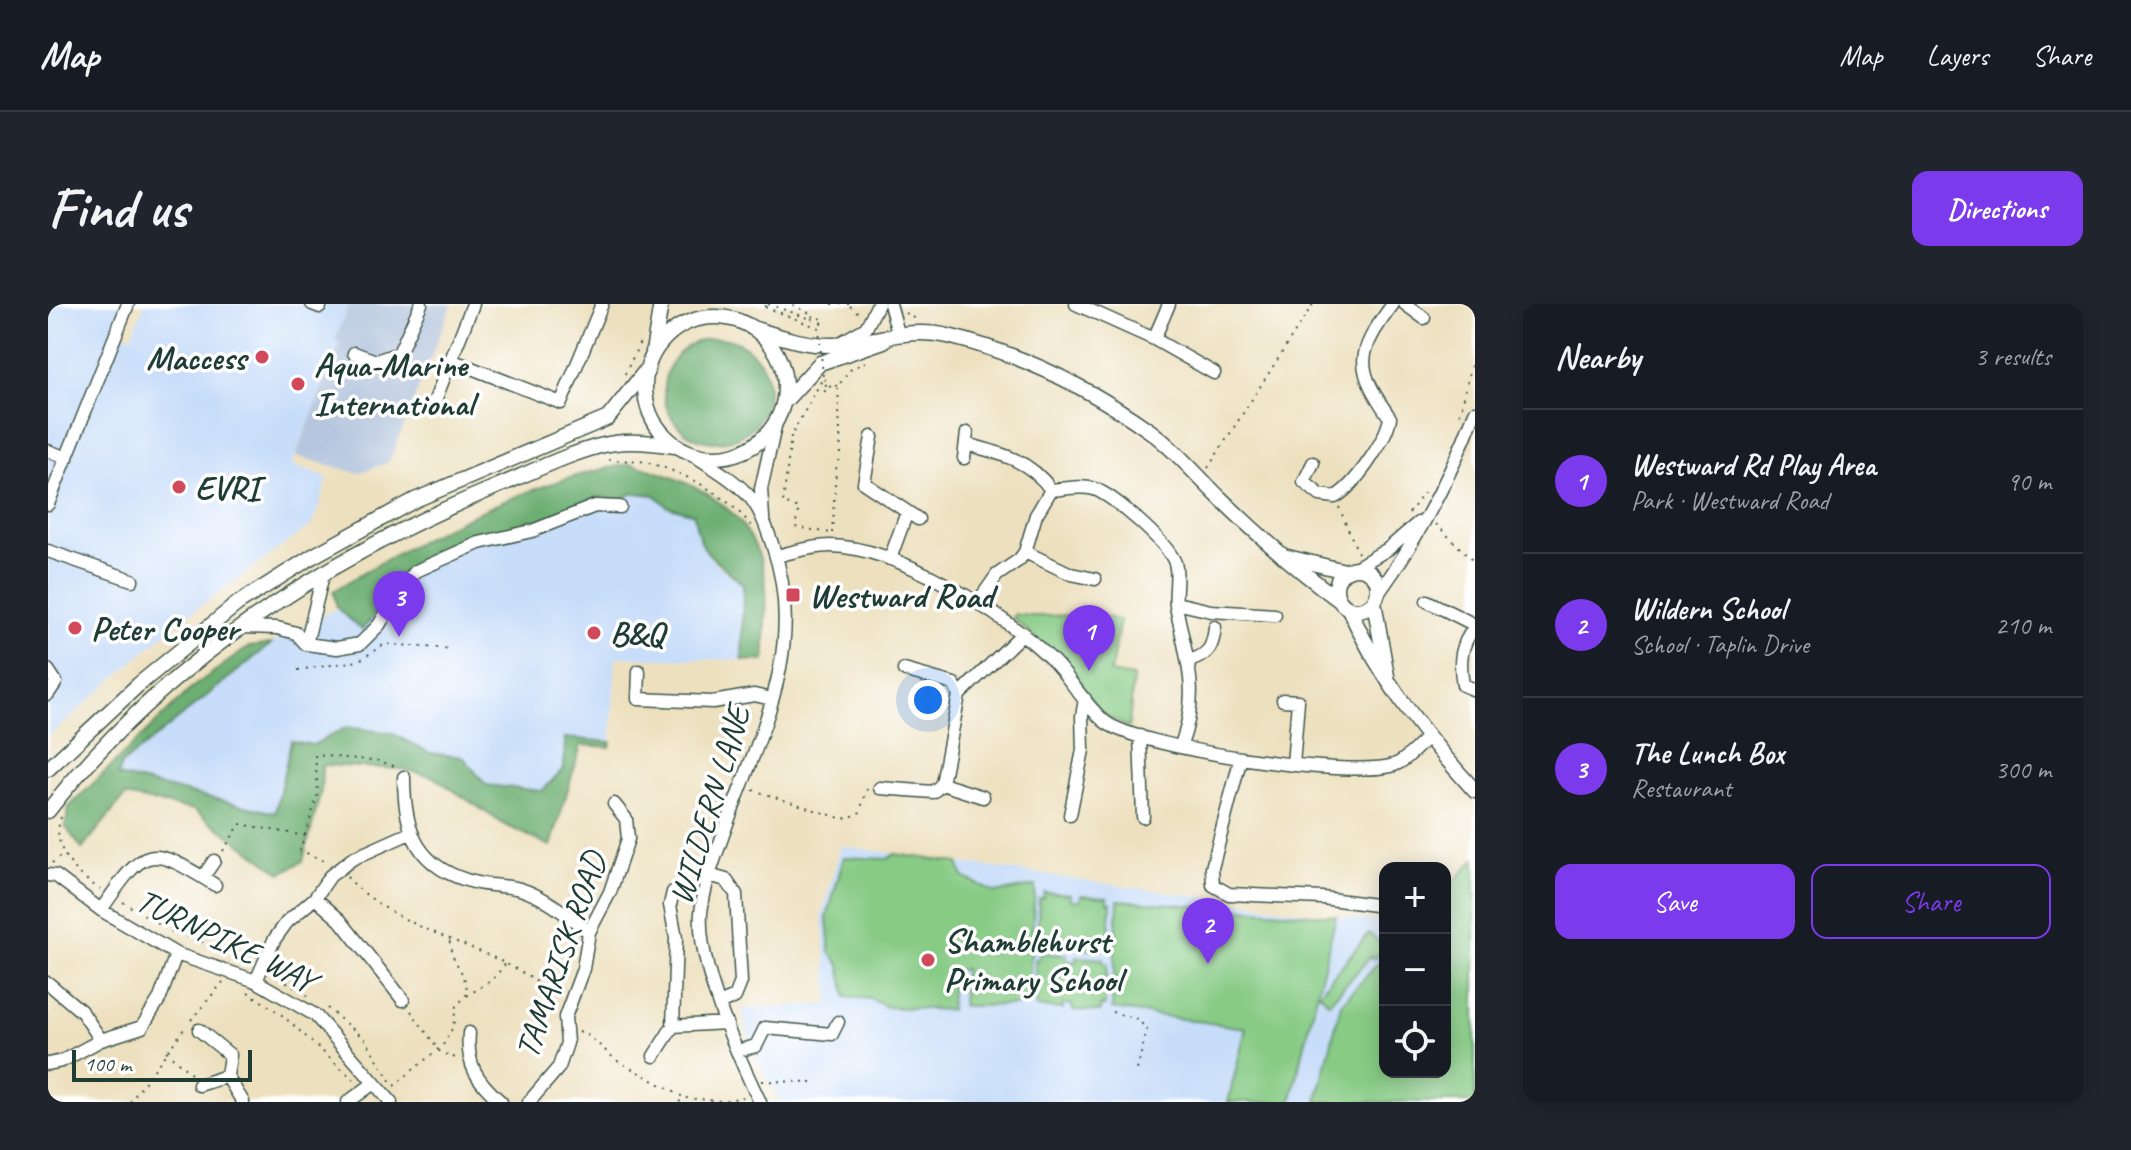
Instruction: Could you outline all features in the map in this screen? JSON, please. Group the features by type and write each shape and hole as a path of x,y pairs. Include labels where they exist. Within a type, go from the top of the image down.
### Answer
{"main road":[{"path":"661,304 645,390 649,412 659,431 675,446 692,454 731,456 765,438 784,402 785,381 780,360 768,342 714,304"},
{"path":"48,769 138,685 237,604 313,556 415,500 608,418 650,362 661,342 689,322 705,318 745,324 812,344 837,345 898,333 944,335 1008,352 1073,382 1152,432 1279,554 1344,604 1362,609 1376,598"},
{"path":"784,402 820,363 898,333"},
{"path":"48,811 146,702 241,627 323,575 425,516 605,445 642,442 675,446"},
{"path":"1279,554 1352,562 1374,575 1388,681"},
{"path":"1352,562 1336,588 1369,653 1427,738 1475,791"}],"street":[{"path":"48,504 128,304"},
{"path":"354,353 376,361 399,353 421,304"},
{"path":"432,408 473,304"},
{"path":"451,360 561,403 602,304"},
{"path":"1076,304 1154,339 1198,373 1214,373"},
{"path":"1154,339 1169,304"},
{"path":"1313,463 1298,482 1320,495 1335,497 1349,486 1387,433 1390,418 1366,384 1362,367 1367,344 1392,304"},
{"path":"1405,304 1424,318"},
{"path":"891,308 898,333"},
{"path":"837,345 866,328 873,309"},
{"path":"1376,598 1402,561 1449,475 1475,412"},
{"name":"WILDERN LANE","path":"763,519 761,489 776,422"},
{"path":"872,437 864,483 913,515 890,559"},
{"path":"965,445 1003,454 1030,467 1051,490"},
{"path":"48,451 67,458"},
{"name":"WILDERN LANE","path":"692,454 748,494 763,519 785,596 787,640 772,699 709,875 701,911 701,940 737,1051 758,1098"},
{"path":"1051,490 1084,487 1097,490 1148,530 1175,563 1176,603 1193,687 1191,718 1181,745"},
{"path":"978,602 997,575 1025,552 1036,515 1051,490"},
{"path":"241,627 277,628 296,633 306,644 337,648 360,644 379,625 416,571 479,543 532,531 595,506 620,507"},
{"path":"1352,562 1388,549 1426,515"},
{"path":"776,556 832,546 890,559 978,602 1023,633 1105,722 1140,736 1240,761 1368,769 1397,765 1427,738"},
{"path":"48,551 132,580"},
{"path":"1025,552 1061,570 1095,579"},
{"path":"306,644 323,575"},
{"path":"1427,601 1475,626 1461,650 1463,685 1475,690"},
{"path":"1176,603 1211,611 1275,615"},
{"path":"1189,661 1205,656 1213,645 1215,627"},
{"path":"880,788 933,792 942,784 959,695 1023,633"},
{"path":"48,670 56,682 48,694"},
{"path":"904,670 954,684 959,695"},
{"path":"639,671 638,699 691,696 731,701 754,695 772,699"},
{"path":"1070,815 1083,750 1085,699"},
{"path":"1283,700 1298,701 1293,765"},
{"path":"1140,736 1143,817"},
{"path":"1240,761 1212,868 1213,885 1229,894 1322,898 1379,905"},
{"path":"404,777 404,813 410,833 425,855 447,874 477,883 520,889 554,905 589,932"},
{"path":"942,784 983,797"},
{"name":"TAMARISK ROAD","path":"529,1102 559,1067 567,1043 568,1005 583,969 589,932 621,863 628,839 626,819 614,804"},
{"name":"TAMARISK ROAD","path":"626,819 635,807"},
{"path":"256,981 287,922 315,898 339,868 410,833"},
{"path":"101,910 135,862 148,855 166,858 215,885"},
{"path":"203,877 214,861"},
{"name":"TURNPIKE WAY","path":"50,868 101,910 176,954 256,981 315,1015 391,1102"},
{"path":"709,875 726,880 736,894 741,982 735,997 721,1003"},
{"path":"654,1056 673,1026 676,938 670,905 673,892"},
{"path":"315,898 340,920 405,1002"},
{"path":"48,1064 62,1061 101,1040 142,1027 160,998 176,954"},
{"path":"48,983 82,1012 101,1040"},
{"path":"737,1051 756,1046 765,1028 832,1034 838,1022"},
{"path":"673,1026 705,1027 727,1023"},
{"path":"199,1030 230,1055 227,1076 243,1102"},
{"path":"469,1033 466,1061 484,1087 501,1102"},
{"path":"197,1082 227,1076"},
{"path":"348,1102 374,1083"}],"path":[{"path":"791,304 814,315 811,319"},
{"path":"831,304 873,309"},
{"path":"1201,480 1313,304"},
{"path":"766,305 811,319 823,318 819,328 823,378 791,436 783,503 799,508 795,527 832,533"},
{"path":"766,305 819,328"},
{"path":"891,308 922,322"},
{"path":"1460,415 1475,349"},
{"path":"832,533 836,469 841,456 838,386 850,370 867,361"},
{"path":"823,378 828,381 823,390 826,392 832,384 838,386"},
{"path":"605,445 609,461 646,462 712,490 734,505 759,536 769,536"},
{"path":"1407,516 1430,483"},
{"path":"1335,497 1352,562 1369,548"},
{"path":"1426,515 1475,563"},
{"path":"818,537 832,533"},
{"path":"298,670 358,661 385,644 452,649"},
{"path":"404,777 402,769 379,761 315,755 318,794 300,850 339,868 363,894 389,912 506,963 532,977 568,1005"},
{"path":"740,786 843,819 859,814 868,787 880,788"},
{"path":"60,797 67,805 59,823 64,854 78,873 170,931 242,953 311,998"},
{"path":"214,861 234,838 240,824 305,836"},
{"path":"50,868 64,854"},
{"path":"450,938 451,955 466,983 466,996"},
{"path":"323,1006 366,1040 393,1087 450,1036 456,1006 493,979 506,963"},
{"path":"216,978 230,983"},
{"path":"130,1102 165,1050 224,981"},
{"path":"242,989 282,1015 362,1091"},
{"path":"405,1002 437,1049 466,1061"},
{"path":"1112,1012 1137,1019 1147,1029 1136,1074"},
{"path":"566,1031 589,1036 616,1060 685,1098 722,1101 758,1098"},
{"path":"165,1050 197,1082"},
{"path":"750,1080 813,1082"},
{"path":"679,1102 685,1098"}],"shaded area":[{"path":"48,304 122,304 113,328 131,336 145,304 349,304 335,340 340,344 292,465 328,478 313,524 177,623 48,737"},
{"path":"349,304 452,304 389,462 358,473 296,456 340,344 335,340"},
{"path":"634,493 655,495 667,506 694,514 705,551 743,585 742,660 616,657 611,742 566,738 564,768 543,791 486,785 463,757 430,753 391,733 347,727 313,745 291,742 275,813 118,776 121,765 271,644 337,608 362,629 374,616 390,583 406,569 482,533 530,524 597,497 620,500"},
{"path":"841,846 1379,922 1379,1078 1451,1078 1451,885 1475,859 1475,1102 781,1102 752,1051 742,1009 830,1004 822,916"}],"green space":[{"path":"716,338 736,342 753,353 764,370 768,390 764,410 753,427 736,438 716,442 696,438 679,427 668,410 664,390 668,370 679,353 696,342"},
{"path":"631,464 694,487 713,498 744,527 755,546 765,579 765,661 742,660 743,585 705,549 694,514 667,506 655,495 634,493 620,500 597,497 530,524 482,533 406,569 391,583 374,616 362,630 337,608 333,591 439,531 554,483"},
{"path":"1015,614 1095,615 1120,621 1110,673 1133,677 1129,728 1104,715 1055,656 1012,617"},
{"path":"271,644 121,765 118,776 275,813 291,741 313,745 347,727 391,733 430,753 463,757 486,785 542,791 564,768 565,738 611,742 610,747 581,745 551,846 505,825 432,776 402,769 322,765 321,791 303,861 281,873 194,810 125,796 82,849 65,826 69,807 194,686 249,647"},
{"path":"895,854 958,863 963,877 995,893 1035,886 1028,1005 962,1006 964,969 952,971 950,1010 887,1007 871,999 846,997 840,965 830,952 827,918 844,857 887,859"},
{"path":"1475,859 1475,1102 1317,1102 1341,1004 1379,963 1379,1078 1451,1078 1451,885"},
{"path":"1044,892 1071,894 1071,900 1080,900 1081,895 1108,897 1108,902 1111,902 1109,945 1105,945 1104,950 1077,948 1077,943 1068,943 1067,948 1040,946 1037,941 1039,898 1043,898"},
{"path":"1118,900 1336,916 1291,1102 1228,1102 1246,1028 1112,1009"},
{"path":"1369,933 1379,942 1379,954 1374,959 1371,956 1329,1003 1319,993"},
{"path":"1040,953 1067,955 1067,961 1076,962 1076,957 1103,959 1103,963 1107,963 1105,1006 1100,1006 1100,1012 1073,1010 1072,1005 1063,1004 1063,1009 1036,1007 1035,959 1039,959"}],"place":[{"name":"Maccess","path":"262,357"},
{"name":"Aqua-Marine International","path":"298,384"},
{"name":"EVRI","path":"179,487"},
{"name":"Westward Road","path":"793,595"},
{"name":"Peter Cooper","path":"75,628"},
{"name":"B&Q","path":"594,633"},
{"name":"The Lunch Box","path":"399,637"},
{"name":"Westward Rd Play Area","path":"1089,671"},
{"name":"Shamblehurst Primary School","path":"928,960"},
{"name":"Wildern School","path":"1208,964"}]}
